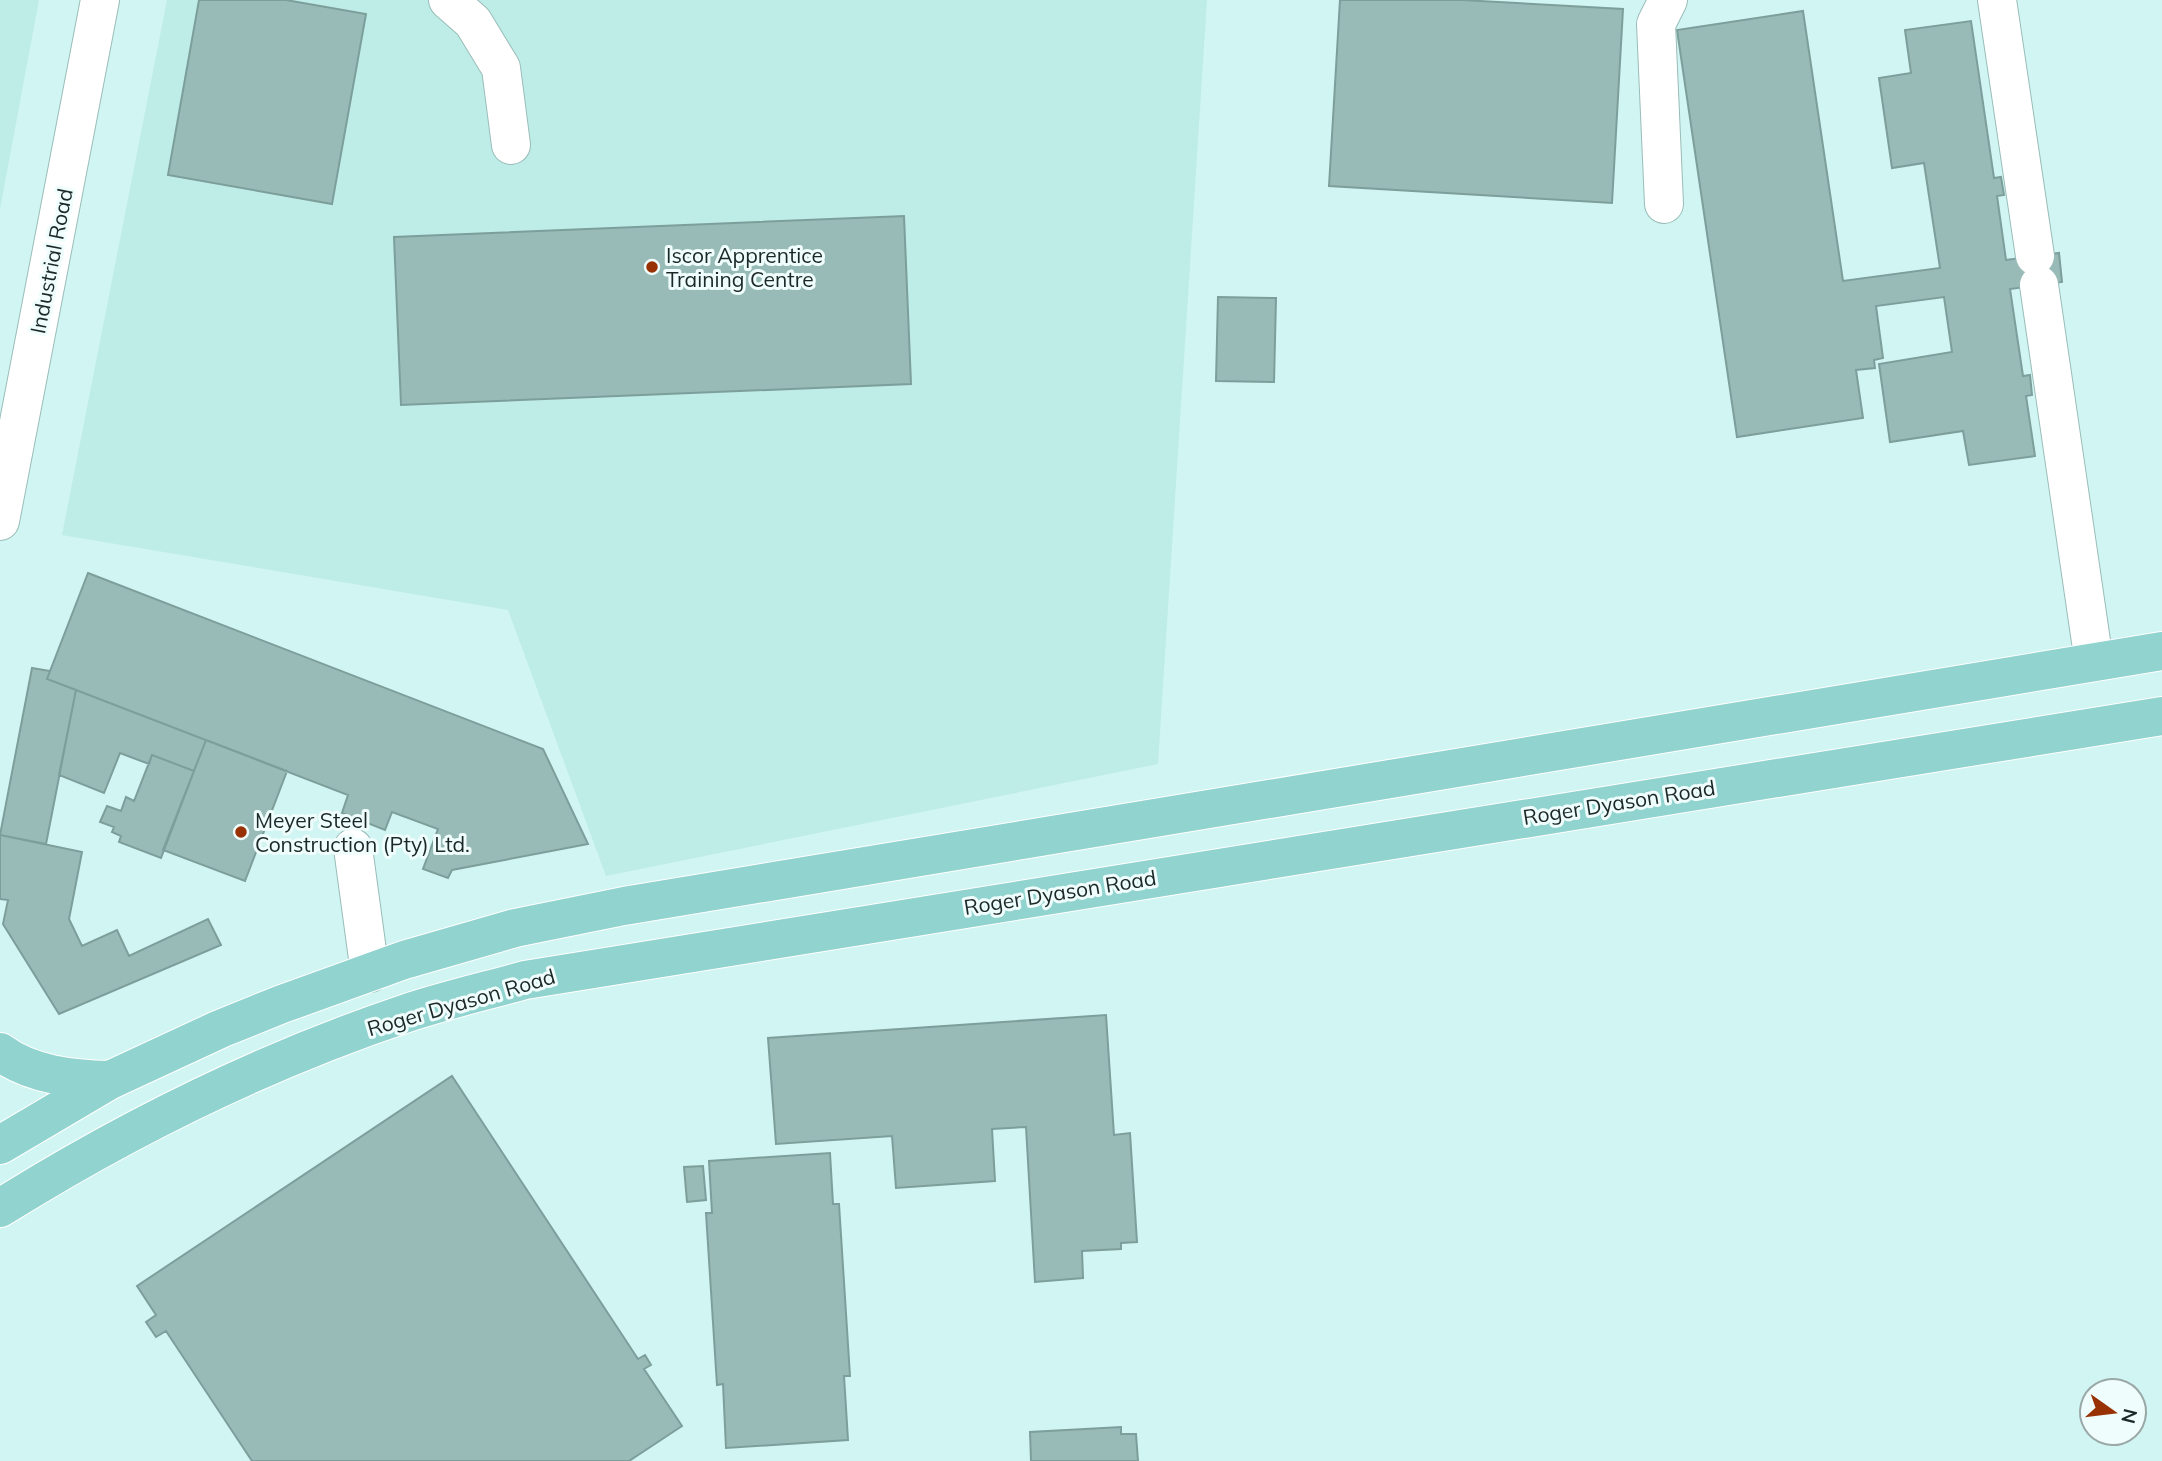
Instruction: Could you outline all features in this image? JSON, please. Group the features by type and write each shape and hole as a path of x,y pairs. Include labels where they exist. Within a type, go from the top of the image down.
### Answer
{"main road":[{"path":"0,1145 110,1080 220,1029 370,973 515,928 624,906 2162,651"},
{"name":"Roger Dyason Road","path":"0,1208 135,1129 222,1087 408,1013 525,980 2162,716"},
{"path":"0,1052 39,1071 65,1077 110,1080"}],"street":[{"name":"Industrial Road","path":"0,521 16,364 100,0"},
{"path":"448,0 473,22 501,68 511,145"},
{"path":"1664,204 1656,24 1668,0"},
{"path":"1997,0 2094,663"},
{"path":"352,848 370,973"}],"shaded area":[{"path":"0,0 39,0 0,209"},
{"name":"Iscor Apprentice Training Centre","path":"167,0 1207,0 1158,764 606,876 508,610 62,535"}],"building":[{"path":"199,0 286,0 366,14 332,204 168,175"},
{"path":"1340,0 1462,0 1623,9 1612,203 1329,186"},
{"path":"1803,11 1843,281 1940,268 1924,163 1892,168 1879,78 1911,73 1905,30 1971,21 1994,178 2001,177 2004,195 1997,196 2006,260 2059,253 2062,282 2010,289 2023,376 2030,375 2032,395 2026,396 2035,456 1969,465 1963,431 1890,442 1879,364 1952,352 1944,297 1876,306 1883,358 1874,360 1875,368 1856,370 1863,418 1737,437 1677,30"},
{"path":"904,216 911,384 401,405 394,237"},
{"path":"1218,297 1276,298 1274,382 1216,381"},
{"path":"88,573 543,749 588,844 452,870 448,878 423,869 438,829 392,812 385,830 342,813 348,795 47,679"},
{"path":"32,668 50,671 47,679 76,690 46,844 0,835"},
{"path":"76,690 206,740 194,771 152,755 149,764 120,753 104,793 59,775"},
{"path":"206,740 287,771 245,881 163,850"},
{"path":"152,755 194,771 161,858 119,842 121,836 112,832 114,827 100,822 107,806 121,811 126,797 134,801"},
{"path":"0,835 82,852 69,919 82,946 117,930 129,956 208,919 221,945 59,1014 3,924 8,900 0,899"},
{"path":"1106,1015 1114,1135 1130,1133 1137,1242 1121,1243 1121,1249 1082,1251 1083,1278 1035,1282 1026,1127 992,1129 995,1181 896,1188 892,1136 776,1144 768,1038"},
{"path":"452,1076 638,1359 645,1355 651,1365 644,1369 682,1426 629,1461 252,1461 166,1331 156,1337 146,1322 156,1315 137,1286"},
{"path":"830,1153 833,1204 839,1204 850,1376 844,1376 848,1440 726,1448 723,1384 717,1385 706,1213 712,1213 709,1161"},
{"path":"703,1166 706,1200 687,1202 684,1167"},
{"path":"1121,1427 1121,1434 1136,1434 1138,1461 1031,1461 1030,1432"}],"place":[{"name":"Iscor Apprentice Training Centre","path":"652,267"},
{"name":"Meyer Steel Construction (Pty) Ltd.","path":"241,832"}]}
